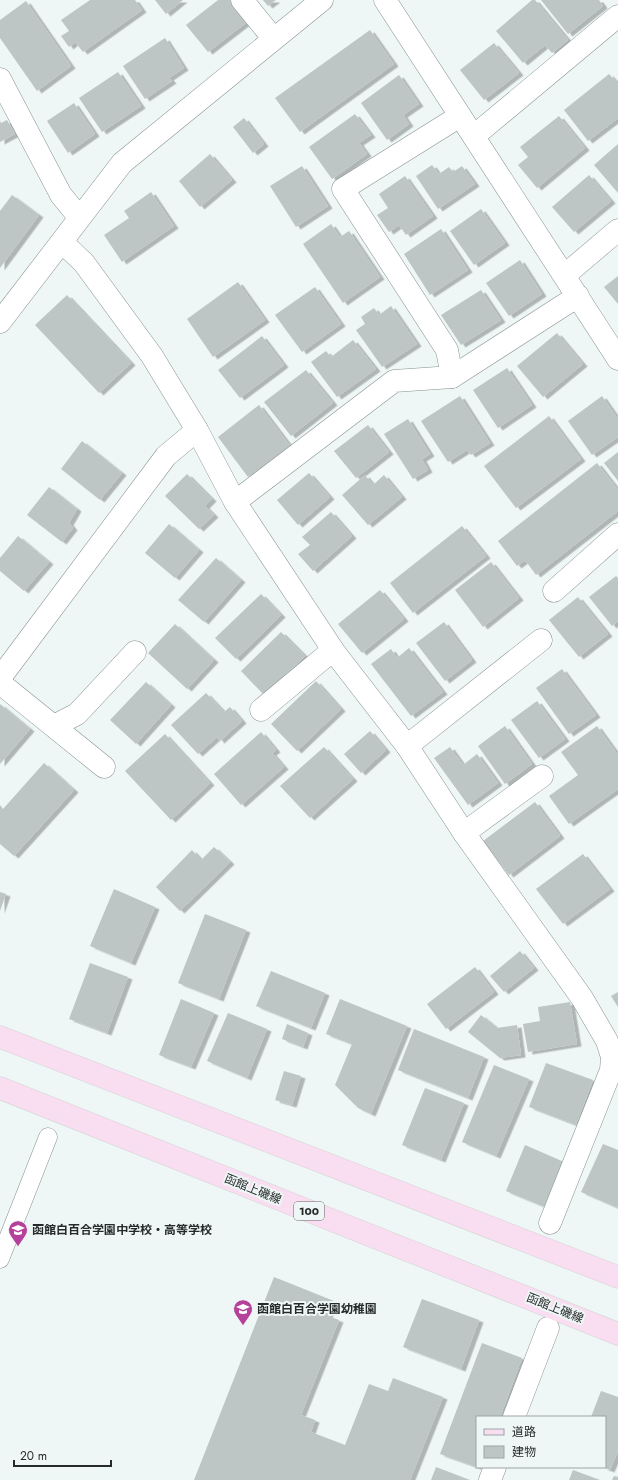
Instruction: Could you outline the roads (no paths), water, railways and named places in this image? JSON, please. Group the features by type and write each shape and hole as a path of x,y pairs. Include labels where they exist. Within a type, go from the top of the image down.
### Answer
{"main road":[{"path":"0,1037 618,1277"},
{"name":"函館上磯線","path":"0,1088 618,1334"}],"street":[{"path":"242,0 273,38"},
{"path":"0,322 62,242 79,217 122,163 273,38 322,0"},
{"path":"384,0 565,275 618,359"},
{"path":"474,136 618,16"},
{"path":"0,79 61,195 79,217"},
{"path":"452,377 447,350 344,189 460,116"},
{"path":"565,275 618,230"},
{"path":"62,242 84,263 152,356 197,430 235,502 334,650 407,746 464,833 582,998 607,1041 612,1057 611,1070 550,1224"},
{"path":"235,502 394,380 452,377 578,296"},
{"path":"0,678 166,456 197,430"},
{"path":"554,591 618,534"},
{"path":"407,746 541,640"},
{"path":"261,710 334,650"},
{"path":"54,726 77,714 134,652"},
{"path":"0,684 104,767"},
{"path":"464,833 542,776"},
{"path":"514,1416 548,1328"},
{"path":"490,1480 495,1468"}],"lane":[{"path":"0,1259 48,1137"}],"place":[{"name":"函館白百合学園中学校・高等学校","path":"18,1247"},
{"name":"函館白百合学園幼稚園","path":"243,1326"}]}
